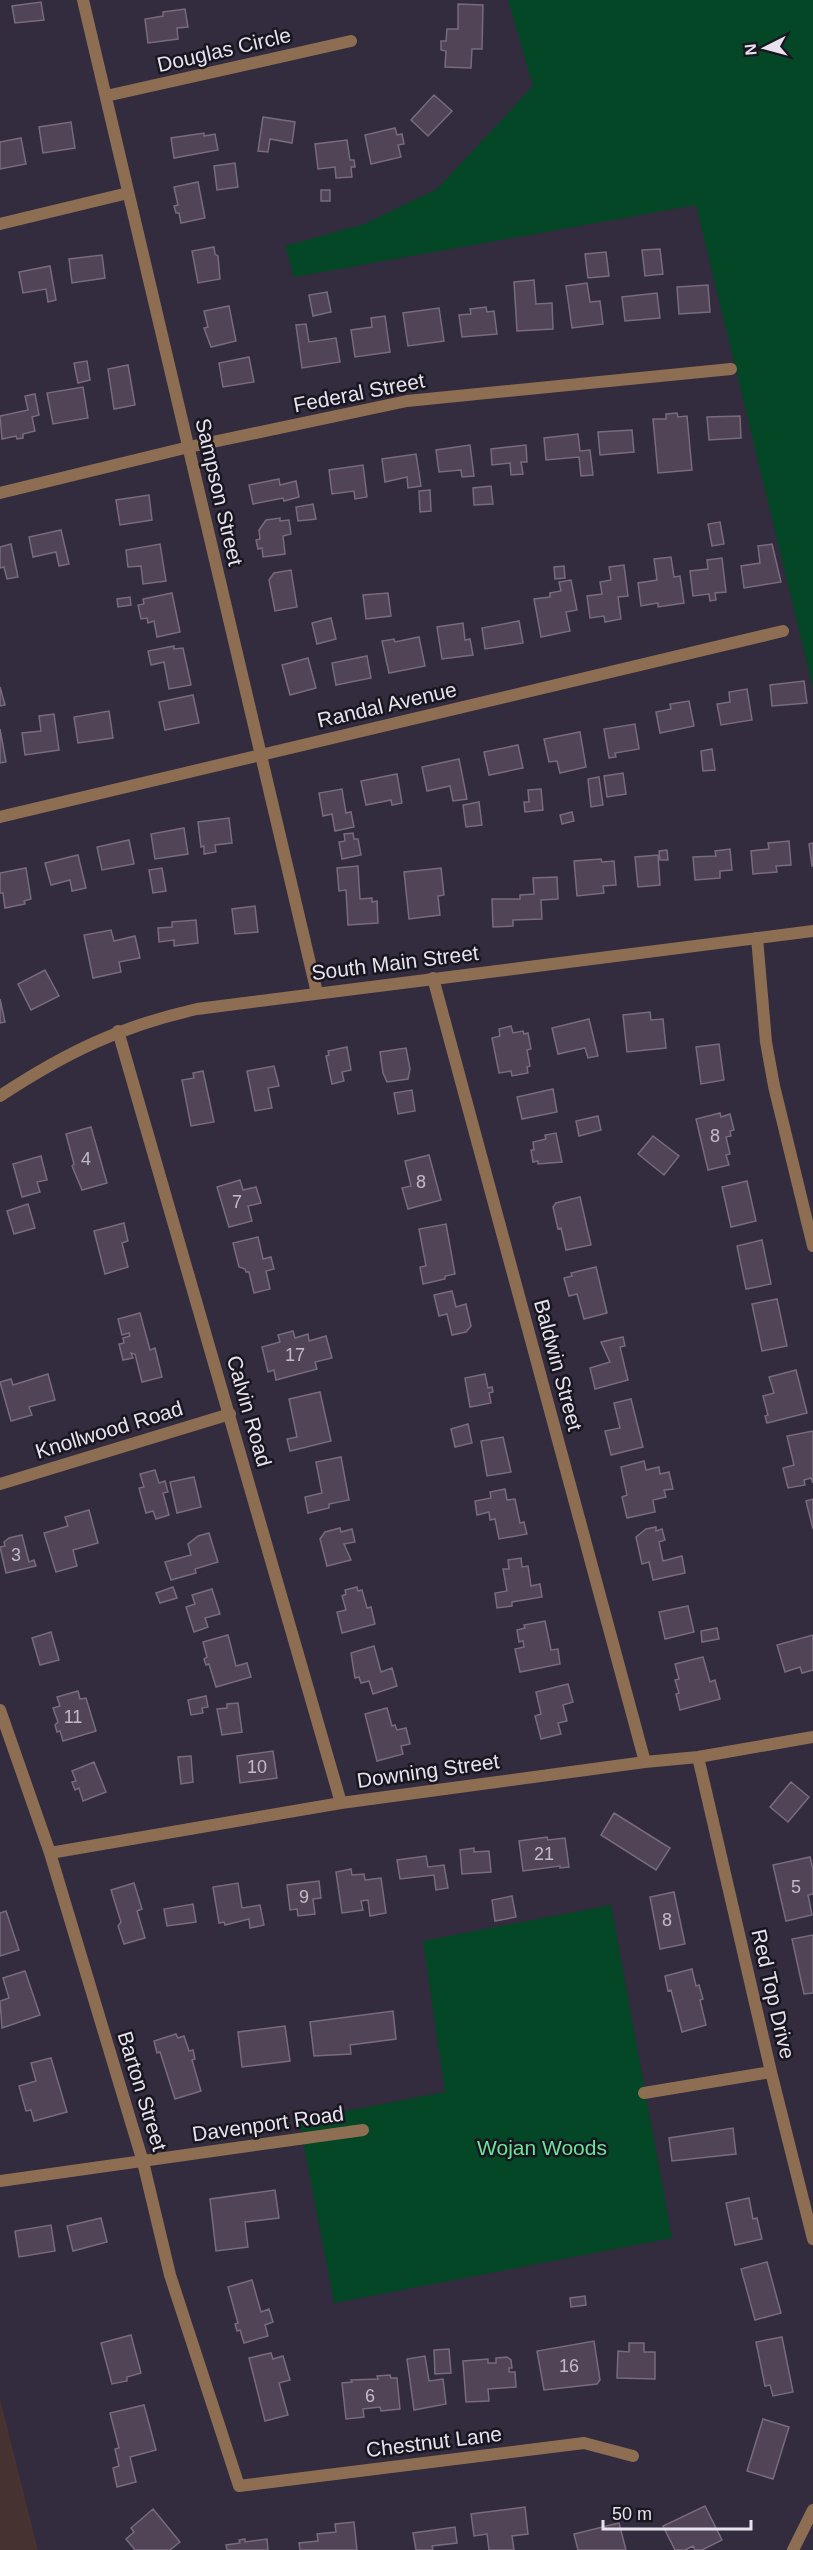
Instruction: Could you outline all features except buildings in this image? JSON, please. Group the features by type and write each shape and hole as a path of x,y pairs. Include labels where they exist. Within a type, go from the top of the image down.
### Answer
{"street":[{"name":"Sampson Street","path":"83,0 260,756 318,993"},
{"name":"Douglas Circle","path":"106,96 351,41"},
{"path":"0,224 128,193"},
{"name":"Federal Street","path":"0,493 189,447 407,401 731,369"},
{"name":"Randal Avenue","path":"0,817 783,631"},
{"name":"South Main Street","path":"0,1096 59,1060 118,1031 160,1017 318,993 813,931"},
{"path":"756,938 766,1042 774,1086 813,1246"},
{"name":"Baldwin Street","path":"433,978 645,1762"},
{"name":"Calvin Road","path":"118,1031 341,1803"},
{"name":"Knollwood Road","path":"0,1484 230,1414"},
{"name":"Barton Street","path":"0,1710 50,1852 142,2162 170,2275 239,2486"},
{"name":"Downing Street","path":"50,1852 341,1803 645,1762 698,1757 813,1737"},
{"name":"Red Top Drive","path":"698,1757 771,2072 813,2239"},
{"path":"644,2093 771,2072"},
{"name":"Davenport Road","path":"0,2181 363,2130"},
{"name":"Chestnut Lane","path":"239,2486 584,2443 633,2456"},
{"path":"793,2550 813,2510"}],"shaded area":[{"path":"0,2398 38,2550 0,2550"}],"green space":[{"path":"508,0 813,0 813,688 696,205 294,277 285,246 364,224 437,189 533,86"},
{"name":"Wojan Woods","path":"611,1905 672,2238 334,2303 299,2120 445,2092 423,1941"}]}
